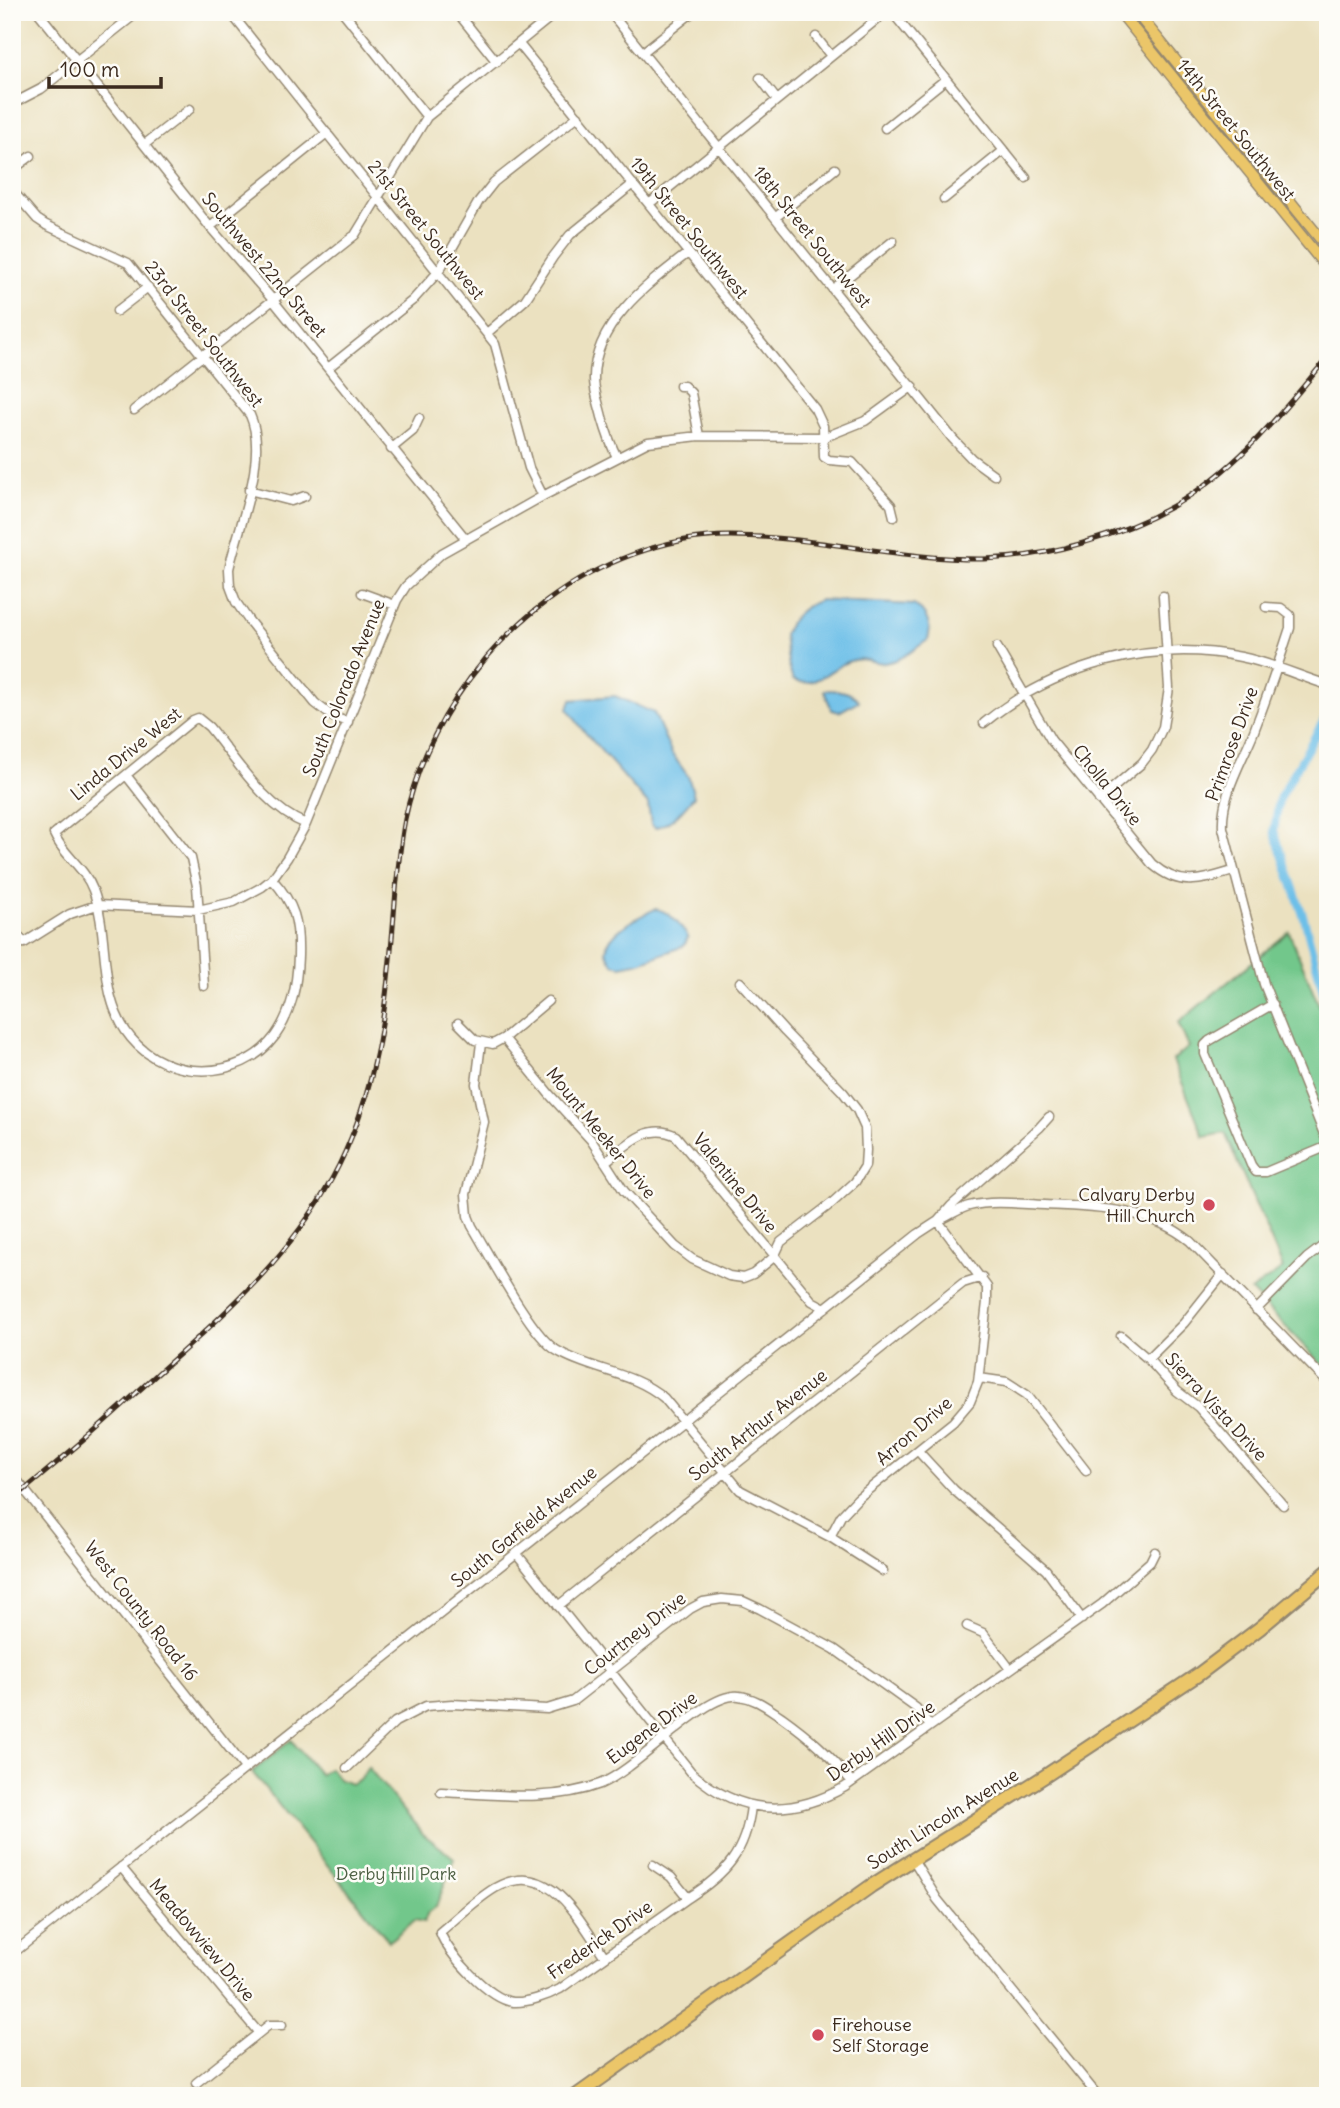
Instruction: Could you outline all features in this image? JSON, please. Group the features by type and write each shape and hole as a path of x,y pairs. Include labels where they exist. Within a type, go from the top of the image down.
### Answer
{"highway":[{"name":"South Lincoln Avenue","path":"576,2096 913,1858 1055,1770 1199,1674 1260,1628 1328,1571"}],"main road":[{"name":"14th Street Southwest","path":"1120,12 1328,268"},
{"name":"14th Street Southwest","path":"1136,12 1328,248"}],"street":[{"name":"Southwest 22nd Street","path":"38,12 465,538"},
{"path":"12,104 41,89 138,12"},
{"name":"21st Street Southwest","path":"230,12 487,332 499,356 529,468 542,496"},
{"path":"343,12 427,117"},
{"path":"457,12 497,62"},
{"path":"134,410 355,235 427,117 557,12"},
{"name":"18th Street Southwest","path":"610,12 953,439 972,459 994,475"},
{"path":"643,52 693,12"},
{"path":"649,204 886,12"},
{"path":"892,12 1026,178"},
{"path":"816,37 831,56"},
{"name":"19th Street Southwest","path":"519,44 815,409 825,437 824,457 852,462 891,505 894,517"},
{"path":"760,78 777,100"},
{"path":"885,128 946,79"},
{"path":"145,144 190,109"},
{"path":"328,368 413,300 439,271 479,201 494,182 578,116"},
{"path":"211,227 327,133"},
{"path":"944,199 1003,151"},
{"path":"12,170 30,156"},
{"path":"776,217 835,169"},
{"path":"487,332 525,300 570,235 633,184"},
{"name":"23rd Street Southwest","path":"12,190 37,219 58,233 123,259 245,408 257,436 257,451 229,569 230,586 236,602 315,704 333,717 348,722"},
{"path":"833,289 893,241"},
{"path":"617,457 607,437 594,384 598,354 629,302 688,253"},
{"path":"117,311 148,287"},
{"path":"680,386 684,386 691,393 699,436"},
{"name":"South Colorado Avenue","path":"12,928 24,943 52,923 97,905 198,910 234,902 272,879 306,824 395,605 406,586 428,563 465,538 648,442 699,436 825,437 866,421 913,386"},
{"path":"391,449 413,432 419,418"},
{"path":"249,490 291,501 305,496"},
{"path":"362,593 395,605"},
{"path":"1099,800 1142,763 1160,734 1167,713 1163,596"},
{"name":"Primrose Drive","path":"1266,607 1281,608 1290,615 1290,628 1224,808 1223,828 1264,984 1328,1145"},
{"name":"Cholla Drive","path":"997,647 1051,741 1152,864 1167,875 1180,880 1194,881 1233,871"},
{"path":"984,723 1024,695 1085,667 1124,657 1166,652 1228,655 1277,667 1327,685"},
{"name":"Linda Drive West","path":"97,905 87,877 54,834 193,720 200,718 275,807 306,824"},
{"path":"126,775 191,858 204,986"},
{"path":"97,905 111,999 124,1028 138,1046 166,1063 193,1071 209,1071 236,1064 261,1050 280,1028 293,999 298,968 298,922 291,904 272,879"},
{"name":"Mount Meeker Drive","path":"504,1038 591,1140 624,1191 675,1246 692,1259 729,1276 743,1278 753,1274 775,1257 781,1242 855,1182 865,1166 865,1128 857,1110 843,1092 740,982"},
{"path":"458,1023 469,1036 481,1043 493,1044 548,1001"},
{"path":"1273,1004 1209,1041 1204,1049 1205,1054 1256,1172 1266,1172 1328,1145"},
{"path":"481,1043 476,1084 484,1122 466,1194 468,1216 544,1340 568,1356 638,1380 652,1388 745,1494 830,1538 883,1571"},
{"name":"South Garfield Avenue","path":"12,1954 682,1420 939,1220 1049,1117"},
{"name":"Valentine Drive","path":"605,1162 645,1133 663,1131 676,1136 812,1301 825,1308"},
{"path":"939,1220 967,1207 998,1202 1130,1212 1155,1220 1178,1232 1223,1274 1328,1383"},
{"name":"Arron Drive","path":"830,1538 848,1507 959,1416 970,1402 979,1378 987,1287 939,1220"},
{"path":"1256,1310 1307,1258 1328,1242"},
{"path":"1149,1359 1184,1323 1223,1274"},
{"name":"South Arthur Avenue","path":"558,1605 963,1283 982,1278"},
{"name":"Sierra Vista Drive","path":"1121,1336 1149,1359 1177,1391 1198,1407 1283,1505"},
{"path":"979,1378 1007,1382 1027,1395 1086,1471"},
{"path":"918,1451 954,1490 1046,1570 1082,1619"},
{"name":"West County Road 16","path":"12,1474 244,1768"},
{"name":"Derby Hill Drive","path":"517,1554 702,1783 751,1806 779,1809 833,1794 852,1782 1082,1619 1150,1562 1155,1552"},
{"name":"Courtney Drive","path":"347,1768 396,1722 426,1706 452,1704 547,1709 573,1701 680,1616 703,1602 722,1599 743,1601 834,1649 915,1708 930,1726"},
{"path":"967,1626 983,1633 1010,1669"},
{"name":"Eugene Drive","path":"441,1792 537,1796 567,1793 610,1779 715,1700 735,1696 763,1704 810,1737 852,1782"},
{"name":"Frederick Drive","path":"605,1957 564,1899 553,1889 533,1881 514,1881 496,1887 440,1932 474,1978 510,2001 523,2001 554,1992 605,1957 715,1879 736,1856 746,1833 751,1806"},
{"path":"913,1858 937,1899 1098,2096"},
{"path":"653,1865 671,1877 688,1898"},
{"name":"Meadowview Drive","path":"121,1867 258,2032"},
{"path":"196,2083 258,2032 269,2025 282,2025"}],"green space":[{"path":"1289,932 1328,1027 1328,1371 1251,1291 1283,1268 1225,1133 1204,1137 1173,1060 1189,1047 1178,1023"},
{"name":"Derby Hill Park","path":"291,1740 320,1775 330,1768 338,1779 350,1784 361,1779 368,1767 423,1834 454,1858 436,1907 428,1912 424,1922 415,1920 389,1941 252,1772"}],"water":[{"path":"820,600 914,605 927,620 928,640 894,661 878,663 854,660 840,665 815,681 793,680 784,635 798,613"},
{"path":"824,691 849,694 859,701 839,712 832,710"},
{"path":"615,696 654,713 672,754 688,776 694,796 672,819 655,828 651,824 648,804 582,729 568,709 571,700"},
{"path":"655,909 669,915 681,928 688,937 684,946 640,962 621,966 613,964 606,951 612,937 625,926"}],"waterway":[{"path":"1328,713 1279,799 1274,831 1304,918 1328,1010"}],"railway":[{"path":"12,1501 227,1310 289,1243 324,1192 352,1136 378,1048 387,989 401,846 413,787 439,726 456,698 476,670 522,622 567,587 610,564 657,547 706,537 762,537 920,556 984,559 1032,555 1106,536 1173,506 1218,475 1257,439 1328,357"}],"place":[{"name":"Calvary Derby Hill Church","path":"1209,1205"},
{"name":"Firehouse Self Storage","path":"818,2035"}]}
